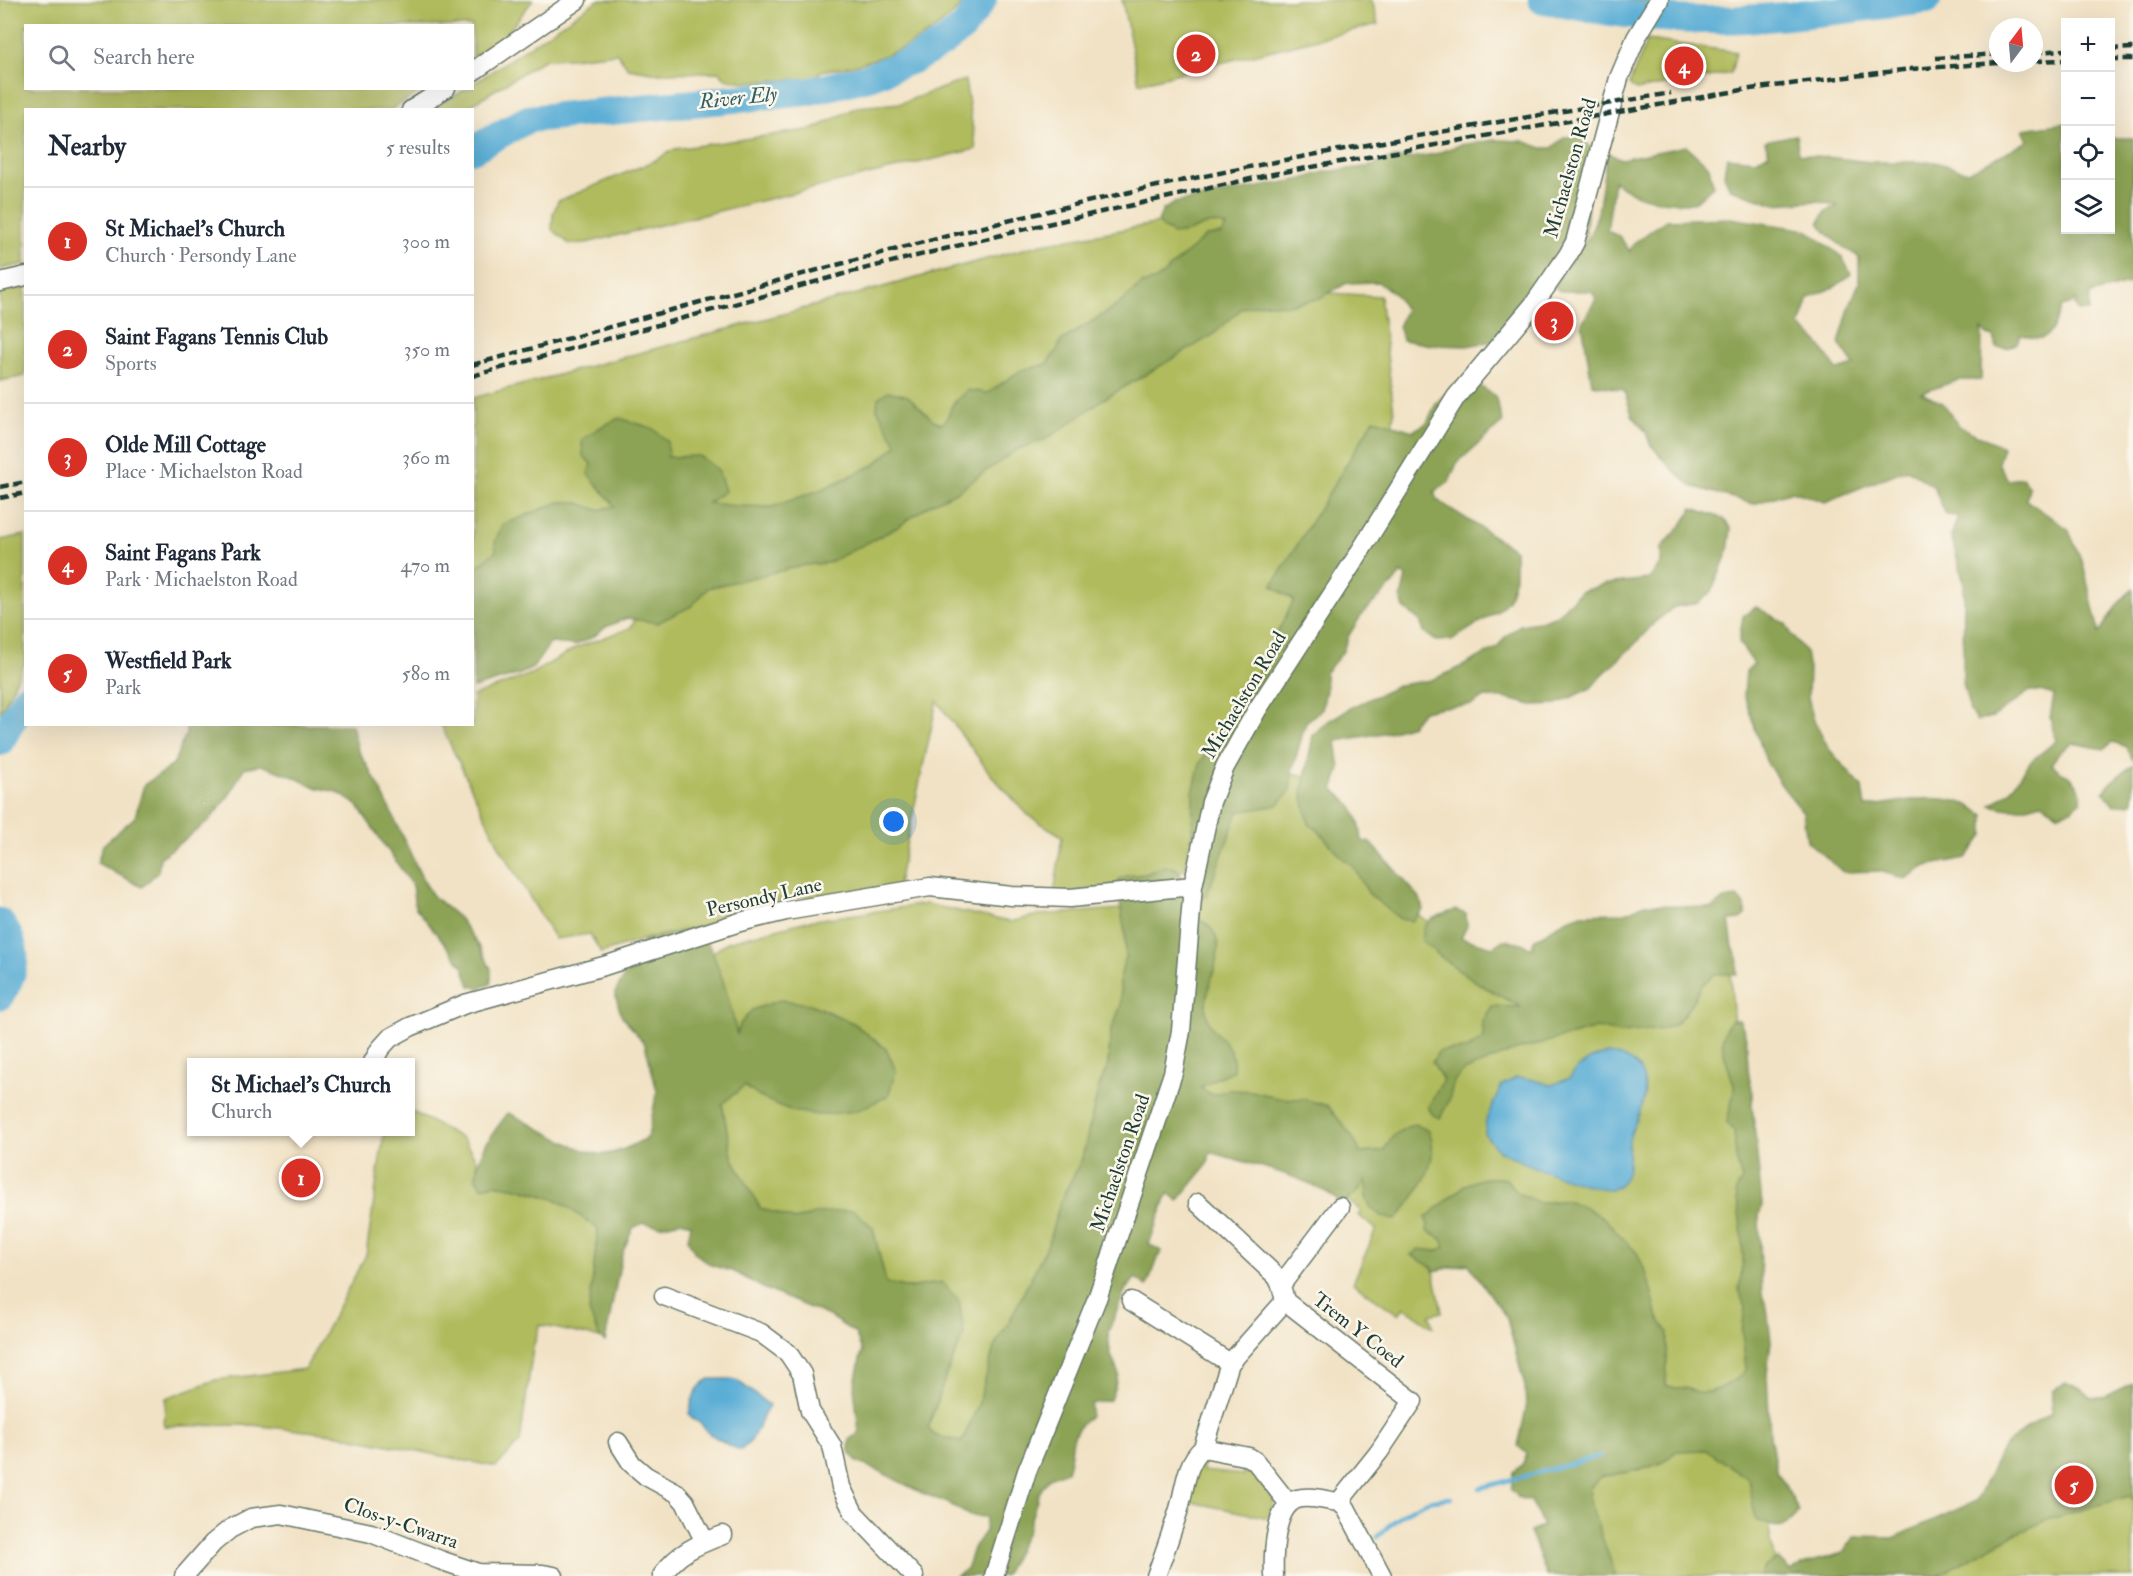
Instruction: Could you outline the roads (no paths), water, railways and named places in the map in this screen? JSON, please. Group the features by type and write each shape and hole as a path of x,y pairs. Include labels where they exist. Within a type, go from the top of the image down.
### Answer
{"street":[{"path":"474,71 577,0"},
{"name":"Michaelston Road","path":"994,1576 1027,1471 1098,1296 1173,1073 1181,1031 1193,886 1211,802 1225,767 1242,735 1456,397 1534,304 1568,255 1575,242 1619,78 1636,38 1659,0"},
{"path":"414,108 443,90"},
{"path":"0,282 24,276"},
{"name":"Persondy Lane","path":"375,1058 390,1038 465,1004 604,966 740,922 786,910 930,887 1004,896 1070,898 1193,886"},
{"path":"1198,1203 1277,1277 1283,1293"},
{"path":"1283,1293 1340,1207"},
{"name":"Trem Y Coed","path":"1156,1576 1193,1459 1203,1448 1230,1364 1283,1293 1413,1401 1379,1452 1339,1502"},
{"path":"664,1296 761,1333 788,1353 802,1374 810,1411 832,1446 841,1487 847,1502 854,1513 914,1576"},
{"path":"1131,1301 1230,1364"},
{"path":"618,1442 632,1464 646,1476 677,1493 685,1502 705,1542"},
{"path":"1203,1448 1249,1457 1255,1461 1289,1504"},
{"path":"1274,1576 1273,1560 1277,1528 1289,1504 1298,1499 1309,1498 1339,1502 1346,1508 1382,1576"},
{"name":"Clos-y-Cwarra","path":"184,1576 213,1543 230,1529 251,1518 281,1514 371,1533 478,1573 554,1576"},
{"path":"662,1576 676,1558 723,1535"}],"water":[{"path":"1606,1054 1628,1059 1635,1064 1641,1071 1645,1089 1629,1141 1626,1175 1617,1186 1610,1189 1598,1188 1537,1168 1498,1150 1485,1134 1486,1120 1502,1085 1516,1078 1551,1085 1570,1078 1576,1069 1591,1059"},
{"path":"710,1379 738,1381 769,1405 751,1441 741,1450 707,1432 700,1422 694,1420 689,1414 698,1389"}],"waterway":[{"name":"River Ely","path":"474,149 528,119 807,92 869,77 915,59 943,43 963,28 983,0"},
{"name":"River Ely","path":"1542,0 1640,16 1700,20 1785,16 1927,0"},
{"name":"River Ely","path":"0,742 24,700"},
{"name":"River Ely","path":"0,922 14,950 13,968 0,996"},
{"path":"1480,1488 1600,1456"},
{"path":"1377,1537 1414,1507 1436,1499 1451,1498"}],"railway":[{"path":"2115,49 2133,48"},
{"path":"2043,51 2061,50"},
{"path":"1936,58 1989,55"},
{"path":"2115,59 2133,59"},
{"path":"2043,61 2061,60"},
{"path":"474,375 855,271 1038,226 1273,174 1742,90 1911,69 1989,64"},
{"path":"474,364 882,253 1130,192 1332,151 1671,93"},
{"path":"0,487 24,482"},
{"path":"0,498 24,493"}],"place":[{"name":"Saint Fagans Tennis Club","path":"1196,54"},
{"name":"Saint Fagans Park","path":"1684,66"},
{"name":"Olde Mill Cottage","path":"1554,321"},
{"name":"St Michael's Church","path":"301,1178"},
{"name":"Westfield Park","path":"2074,1485"}]}
